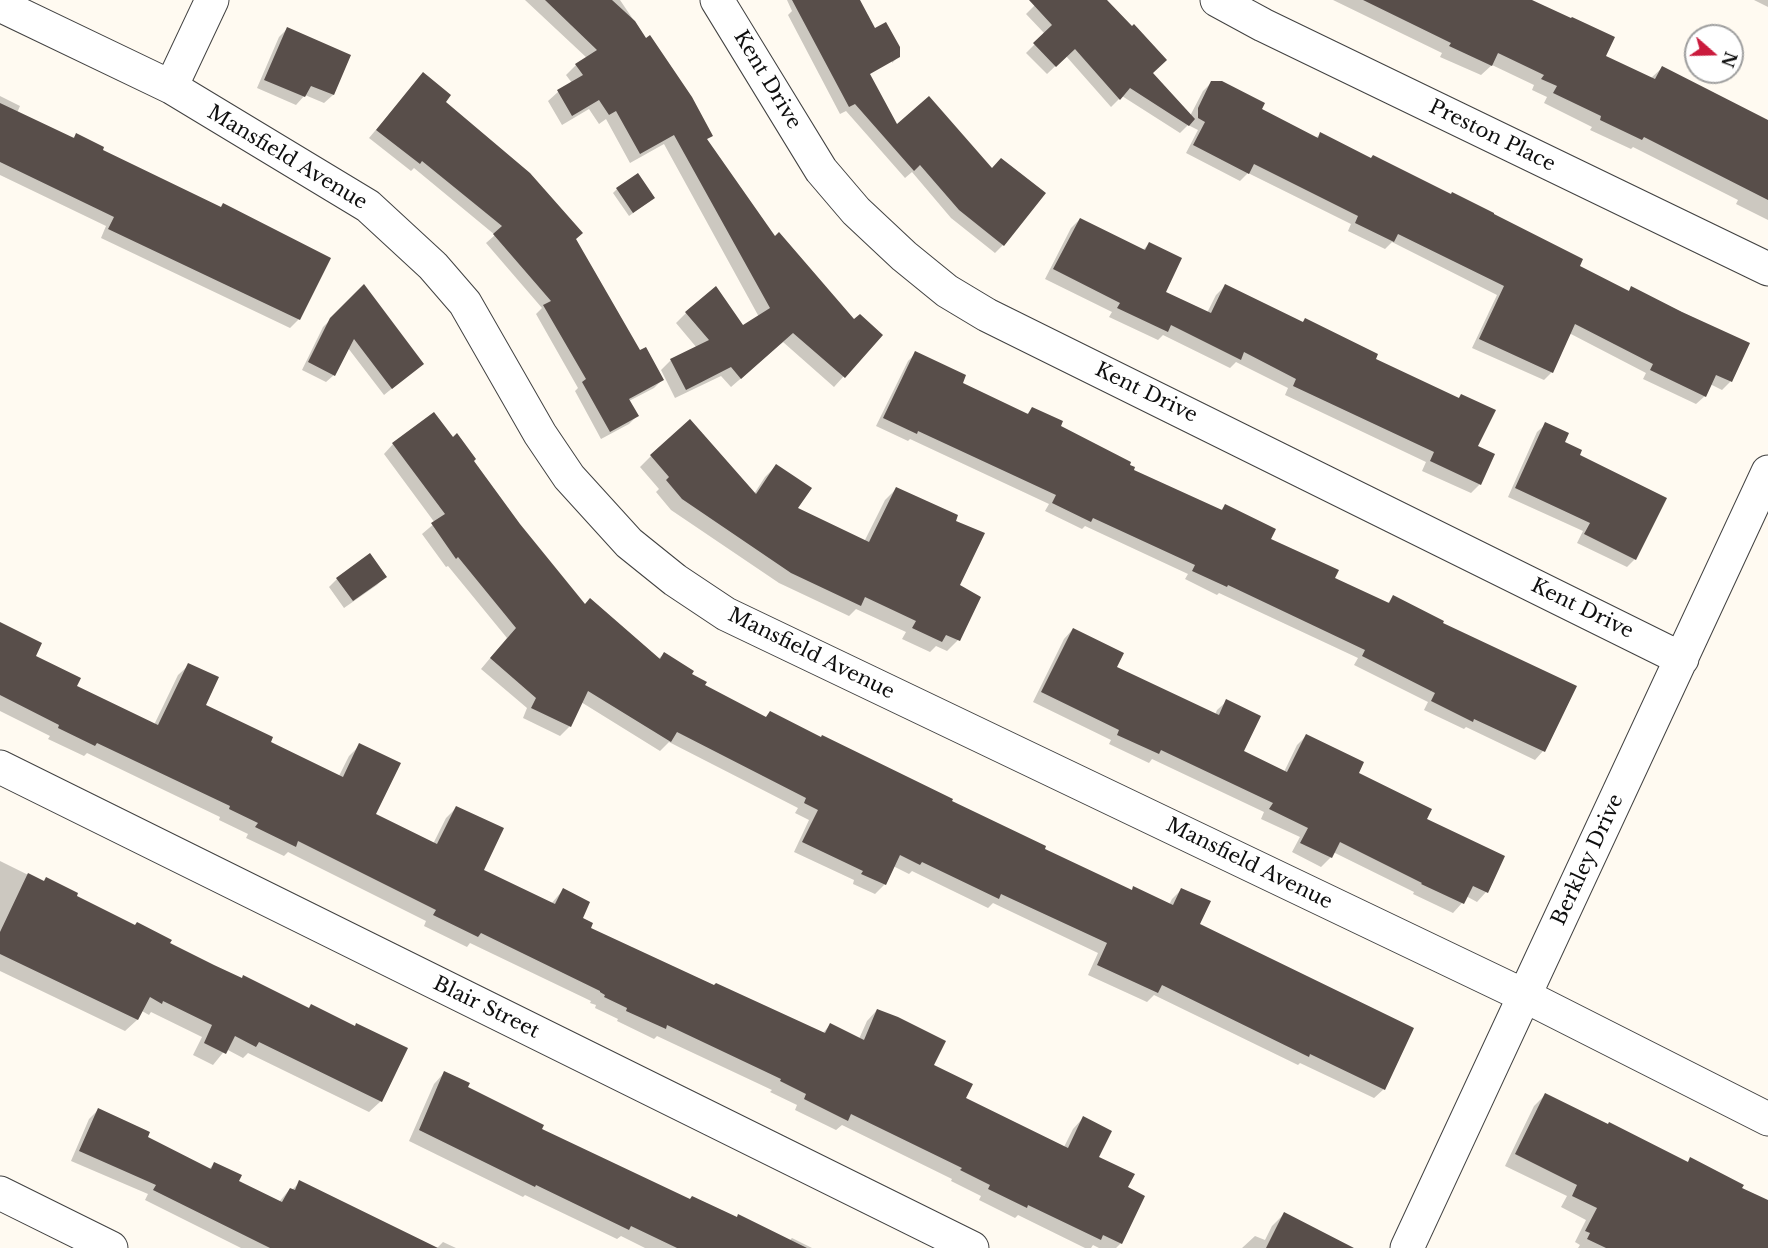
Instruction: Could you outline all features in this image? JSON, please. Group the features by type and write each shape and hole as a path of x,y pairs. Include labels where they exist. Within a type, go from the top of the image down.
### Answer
{"street":[{"path":"171,87 212,0"},
{"name":"Kent Drive","path":"717,0 821,170 856,212 904,256 948,291 987,315 1682,658"},
{"name":"Preston Place","path":"1217,0 1263,25 1768,269"},
{"name":"Mansfield Avenue","path":"0,5 171,87 368,206 433,266 465,303 540,434 569,477 629,543 675,580 726,614 1525,996 1768,1119"},
{"name":"Berkley Drive","path":"1407,1248 1768,472"},
{"name":"Blair Street","path":"0,767 972,1248"},
{"path":"0,1193 111,1248"}],"building":[{"path":"545,0 612,0 635,21 646,38 650,35 692,97 713,136 707,139 775,236 779,232 854,319 860,314 883,335 845,378 793,333 741,379 731,367 686,390 670,359 709,340 685,312 716,286 743,325 770,308 674,135 640,154 616,111 609,115 599,100 572,116 557,90 583,75 575,64 597,50"},
{"path":"792,0 860,0 875,28 886,22 900,47 900,57 870,74 897,124 929,96 992,168 1001,158 1046,193 1004,246 959,210 920,165 914,171 855,104 849,107"},
{"path":"1029,0 1107,0 1132,26 1134,24 1167,60 1153,73 1195,119 1189,126 1130,88 1120,100 1075,49 1056,67 1033,43 1052,25"},
{"path":"1363,0 1532,0 1615,37 1606,56 1655,79 1662,66 1684,77 1684,84 1697,84 1768,120 1768,200 1644,137 1642,140 1600,120 1601,116 1553,93 1557,86 1541,79 1544,75 1498,53 1492,66 1449,46 1451,43"},
{"path":"287,27 351,55 334,95 311,86 305,97 264,80"},
{"path":"423,72 451,95 446,102 530,173 583,233 576,239 640,350 646,347 664,380 629,399 639,416 610,432 582,382 586,379 543,305 551,301 493,234 502,226 422,161 420,164 376,130"},
{"path":"1211,81 1222,81 1265,103 1262,109 1318,138 1320,132 1371,158 1373,155 1494,213 1583,259 1580,266 1629,291 1631,286 1750,343 1732,382 1716,375 1706,397 1650,370 1653,364 1575,324 1553,373 1479,339 1504,286 1398,234 1394,242 1355,223 1358,216 1254,164 1249,174 1193,145 1205,122 1198,118 1198,108"},
{"path":"0,103 74,138 76,133 104,147 103,150 221,207 223,203 331,258 300,320 108,229 114,217 0,162"},
{"path":"638,173 655,198 633,213 616,188"},
{"path":"1080,218 1145,250 1149,242 1182,258 1166,292 1211,313 1225,284 1303,322 1305,318 1378,354 1376,359 1459,398 1461,394 1496,410 1478,446 1495,454 1481,485 1430,461 1434,452 1293,386 1296,379 1244,352 1241,360 1171,325 1168,332 1117,308 1120,303 1053,269"},
{"path":"364,284 424,364 392,389 354,339 335,376 308,362 330,318"},
{"path":"915,351 966,375 963,383 1028,414 1032,407 1063,421 1061,426 1131,462 1130,465 1135,467 1134,470 1222,510 1225,504 1276,529 1271,539 1339,570 1335,578 1389,603 1393,595 1444,621 1443,623 1577,686 1545,752 1474,719 1473,722 1431,701 1435,693 1362,656 1365,650 1228,585 1227,587 1192,571 1195,565 1093,518 1091,522 1052,503 1056,495 918,431 917,434 883,418"},
{"path":"434,412 453,437 457,433 476,459 474,461 520,524 585,604 590,598 660,659 664,652 694,671 692,674 707,682 705,685 766,717 770,711 821,737 822,735 1046,846 1045,849 1132,890 1133,886 1173,905 1181,888 1211,901 1200,924 1414,1028 1385,1090 1310,1054 1309,1057 1162,985 1158,993 1097,965 1107,943 1001,894 999,899 922,862 920,865 900,855 886,885 861,874 863,871 802,842 818,810 804,803 806,798 677,732 671,742 588,691 571,727 531,708 536,698 490,658 516,628 458,557 456,559 431,523 445,514 392,443"},
{"path":"690,419 756,494 776,464 812,488 798,508 869,542 896,487 958,515 956,521 985,533 960,585 981,597 960,641 946,635 942,642 912,628 916,621 865,597 861,606 791,573 682,499 666,480 669,477 650,455"},
{"path":"1545,422 1569,433 1565,442 1582,450 1580,455 1667,498 1636,560 1584,534 1590,523 1515,488"},
{"path":"370,553 387,577 353,601 336,578"},
{"path":"0,622 42,643 36,656 81,678 77,686 158,725 188,663 219,677 206,705 273,737 271,742 343,777 359,743 401,763 376,814 437,844 456,806 504,828 484,870 555,904 563,888 590,902 583,918 593,923 591,928 825,1033 830,1023 864,1040 877,1009 898,1017 946,1041 934,1065 973,1084 966,1098 1068,1148 1083,1116 1112,1131 1099,1157 1135,1174 1128,1187 1145,1196 1122,1244 1103,1235 1101,1240 1028,1205 1027,1208 988,1189 990,1185 960,1170 962,1168 851,1114 848,1121 804,1099 806,1094 780,1081 781,1079 667,1025 666,1029 626,1011 627,1008 604,997 605,995 600,991 481,933 478,937 433,915 436,910 298,841 296,847 255,827 258,823 229,809 230,806 97,743 95,746 58,728 59,725 0,695"},
{"path":"1073,628 1124,653 1117,667 1219,715 1226,699 1261,716 1244,751 1287,772 1306,734 1364,762 1359,773 1432,809 1427,819 1505,856 1488,893 1473,886 1464,904 1340,842 1332,858 1300,843 1308,828 1269,809 1273,803 1161,750 1159,754 1117,735 1119,730 1041,692"},
{"path":"28,873 44,881 46,877 78,893 77,896 135,925 137,922 172,940 170,943 242,978 243,975 309,1008 311,1004 355,1026 356,1023 408,1048 382,1102 259,1042 256,1047 235,1036 226,1054 204,1043 212,1025 163,1001 162,1004 150,997 138,1020 0,954 0,932"},
{"path":"444,1071 470,1083 468,1087 544,1125 542,1129 690,1199 692,1196 737,1217 738,1214 807,1248 677,1248 631,1226 629,1230 536,1185 535,1187 419,1130"},
{"path":"1545,1093 1688,1162 1690,1157 1744,1185 1742,1188 1768,1200 1768,1248 1606,1248 1587,1239 1590,1233 1585,1231 1597,1208 1572,1196 1577,1185 1515,1154"},
{"path":"98,1108 150,1132 148,1137 211,1169 214,1162 242,1175 239,1181 282,1202 290,1188 295,1190 299,1180 438,1248 270,1248 153,1190 156,1185 79,1151"},
{"path":"1284,1212 1354,1248 1266,1248"}]}
